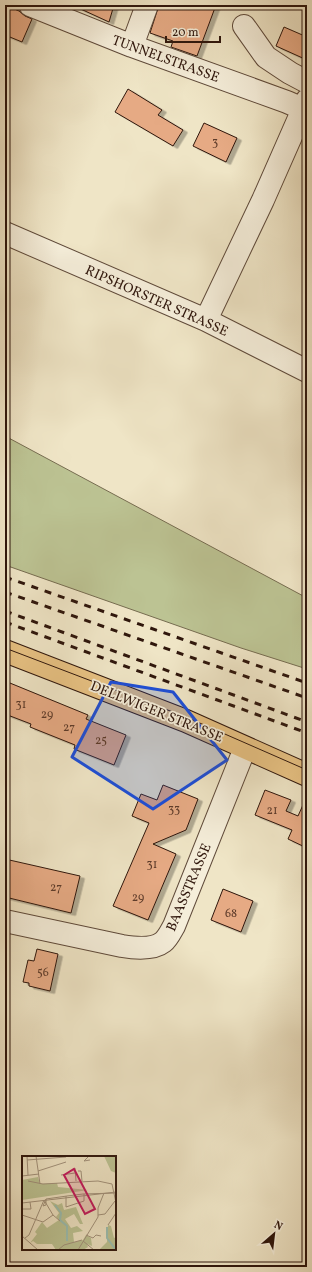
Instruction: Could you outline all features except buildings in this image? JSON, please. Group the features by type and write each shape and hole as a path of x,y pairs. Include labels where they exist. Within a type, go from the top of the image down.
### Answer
{"main road":[{"name":"DELLWIGER STRASSE","path":"5,651 186,721 307,775"}],"street":[{"name":"TUNNELSTRASSE","path":"30,5 61,11 132,46 287,102 305,104 263,200 206,320"},
{"path":"132,46 147,5"},
{"path":"244,26 266,57 307,82"},
{"name":"RIPSHORSTER STRASSE","path":"5,233 206,320 307,372"},
{"name":"BAASSTRASSE","path":"5,920 138,949 148,948 163,943 174,926 245,748"}],"highlighted area":[{"path":"111,682 173,692 227,760 153,809 72,757"}],"green space":[{"path":"5,436 307,598 307,669 241,648 5,565"}],"tram line":[{"path":"5,648 186,717 307,770"}],"railway":[{"path":"5,577 307,683"},
{"path":"5,592 307,698"},
{"path":"5,611 307,722"},
{"path":"5,622 307,733"}]}
